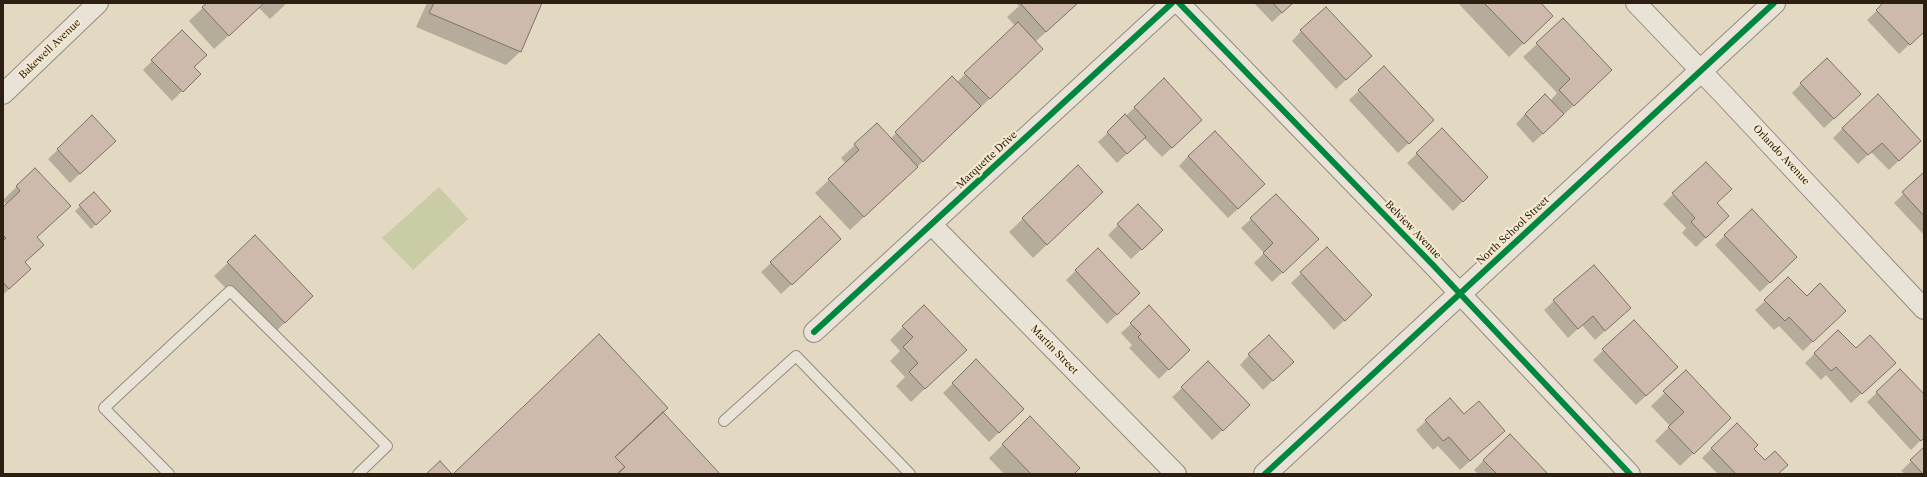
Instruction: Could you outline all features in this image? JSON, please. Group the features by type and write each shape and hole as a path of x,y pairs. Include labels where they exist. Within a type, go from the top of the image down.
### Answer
{"street":[{"name":"Bakewell Avenue","path":"3,94 98,3"},
{"name":"Marquette Drive","path":"814,332 1172,3"},
{"name":"Belview Avenue","path":"1179,3 1460,294 1630,474"},
{"name":"Orlando Avenue","path":"1636,3 1924,309"},
{"name":"North School Street","path":"1265,474 1774,3"},
{"name":"Martin Street","path":"932,225 1176,474"}],"lane":[{"path":"169,474 104,408 230,290 387,446 358,474"},
{"path":"724,421 796,356 910,474"}],"green space":[{"path":"439,187 468,219 413,270 382,238"}],"building":[{"path":"207,3 264,3 229,36 202,7"},
{"path":"434,3 542,3 521,52 429,13"},
{"path":"1020,3 1078,3 1046,32"},
{"path":"1273,3 1293,3 1282,13"},
{"path":"1484,3 1541,3 1553,16 1524,44"},
{"path":"1883,3 1924,3 1924,32 1910,45 1876,10"},
{"path":"1326,7 1372,56 1346,80 1300,30"},
{"path":"1563,18 1612,70 1574,106 1559,90 1570,79 1536,43"},
{"path":"1018,22 1043,49 990,99 964,73"},
{"path":"182,30 207,55 194,67 201,74 183,92 151,60"},
{"path":"1827,58 1861,94 1834,119 1800,83"},
{"path":"1384,66 1434,120 1409,144 1358,90"},
{"path":"952,76 981,106 923,162 895,132"},
{"path":"1164,78 1202,120 1172,148 1134,107"},
{"path":"1545,94 1564,114 1543,134 1525,114"},
{"path":"1878,94 1921,141 1899,161 1882,143 1868,155 1842,128"},
{"path":"1125,114 1146,137 1127,154 1107,132"},
{"path":"92,115 116,141 80,174 57,149"},
{"path":"877,123 918,167 864,217 828,179 859,150 854,144"},
{"path":"1442,128 1488,177 1463,202 1416,153"},
{"path":"1215,131 1265,184 1238,209 1188,156"},
{"path":"1706,162 1732,189 1717,203 1729,216 1706,238 1691,222 1695,218 1672,193"},
{"path":"1078,165 1103,192 1047,245 1022,218"},
{"path":"35,168 71,206 37,237 44,245 25,262 31,269 9,289 3,282 3,241 6,238 3,235 3,207 20,191 16,186"},
{"path":"1924,172 1924,216 1902,192"},
{"path":"94,192 111,211 96,225 79,205"},
{"path":"1276,194 1319,239 1283,273 1263,253 1273,243 1250,218"},
{"path":"1138,204 1163,230 1142,250 1117,224"},
{"path":"1752,209 1797,257 1770,283 1724,235"},
{"path":"820,216 841,239 792,285 770,262"},
{"path":"255,235 313,296 285,323 227,262"},
{"path":"1327,247 1372,295 1345,321 1300,272"},
{"path":"1098,248 1140,293 1117,315 1075,270"},
{"path":"1594,265 1631,308 1605,331 1593,316 1578,329 1553,300"},
{"path":"1788,277 1807,296 1820,283 1846,311 1813,342 1789,317 1785,321 1764,300"},
{"path":"924,305 967,350 925,389 909,372 918,363 903,347 913,337 902,326"},
{"path":"1149,305 1190,350 1169,370 1138,337 1141,334 1130,323"},
{"path":"1634,320 1678,367 1646,396 1602,349"},
{"path":"1838,330 1856,348 1870,335 1896,363 1862,394 1836,367 1831,371 1814,353"},
{"path":"599,334 668,408 615,457 625,467 617,474 453,474"},
{"path":"1269,335 1294,362 1273,381 1248,354"},
{"path":"976,359 1024,409 999,433 952,383"},
{"path":"1208,361 1250,405 1223,431 1181,387"},
{"path":"1900,369 1924,394 1924,438 1921,441 1876,392"},
{"path":"1686,370 1731,418 1694,454 1668,427 1684,412 1663,391"},
{"path":"1450,398 1464,414 1479,401 1505,431 1470,461 1449,437 1443,441 1425,420"},
{"path":"663,412 720,474 617,474 625,467 615,457"},
{"path":"1030,416 1080,468 1074,474 1031,474 1002,444"},
{"path":"1737,423 1758,445 1754,449 1765,460 1775,451 1788,465 1778,474 1736,474 1711,448"},
{"path":"1510,434 1548,474 1497,474 1483,460"},
{"path":"1924,447 1924,474 1923,474 1910,460"},
{"path":"440,461 452,474 426,474"}],"cycle path":[{"path":"814,332 1172,3"},
{"path":"1179,3 1433,265 1630,474"},
{"path":"1265,474 1774,3"}]}
